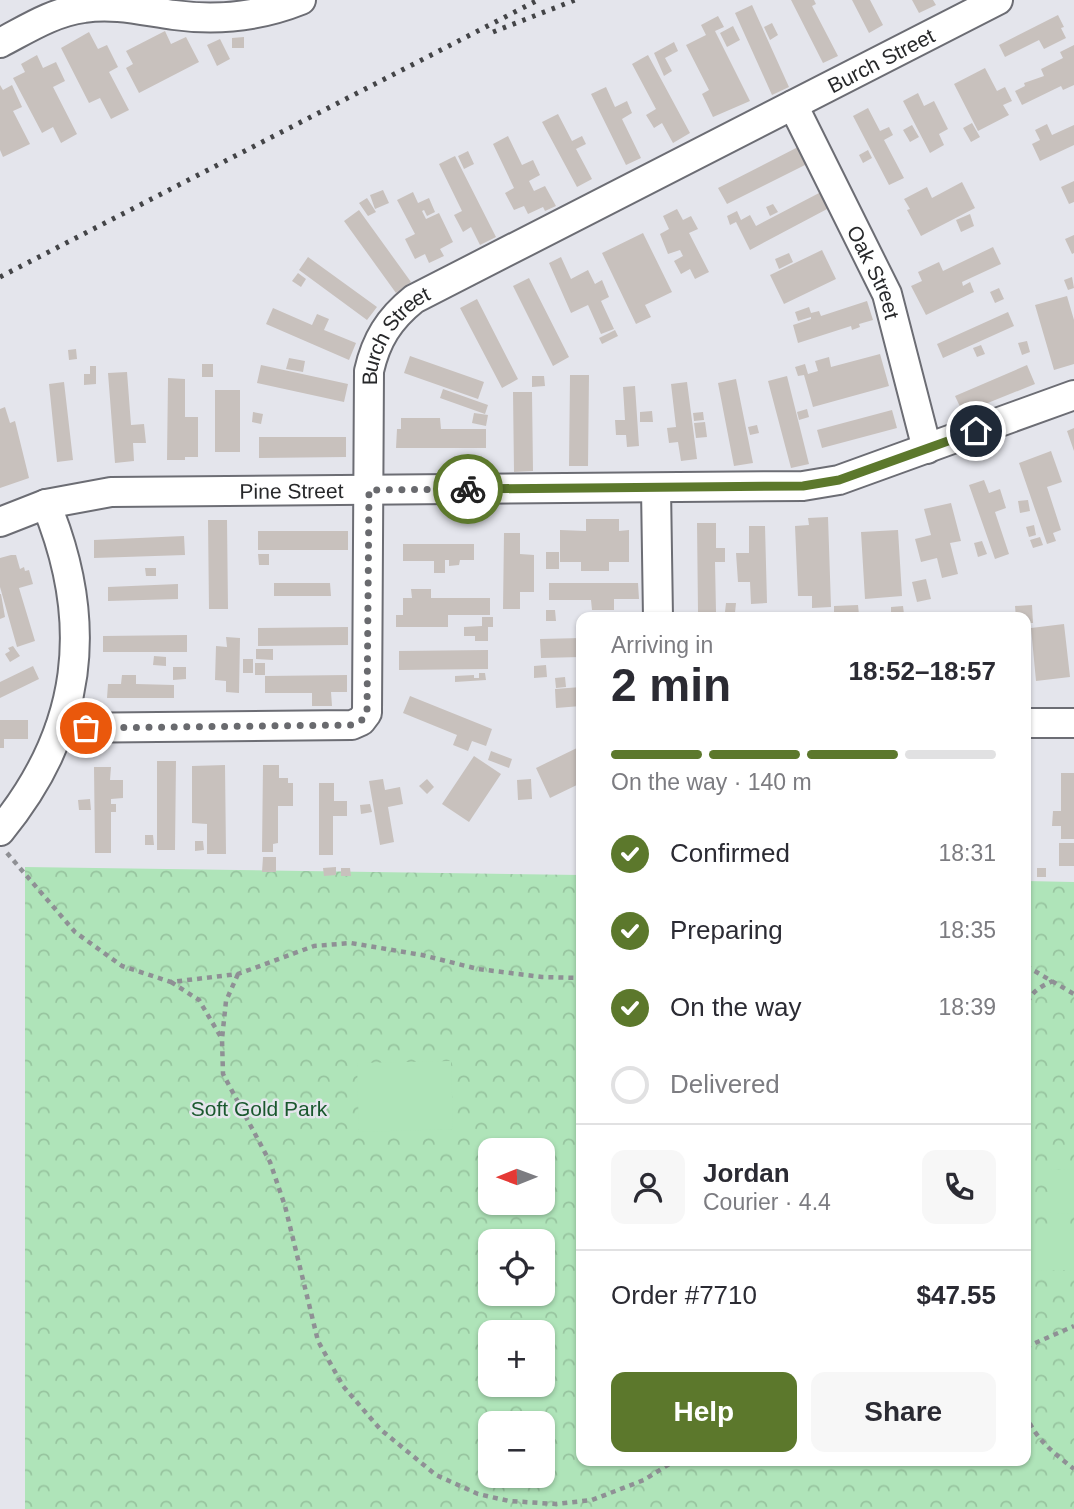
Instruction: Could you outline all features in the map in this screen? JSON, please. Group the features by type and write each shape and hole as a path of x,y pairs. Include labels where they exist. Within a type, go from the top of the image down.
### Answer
{"street":[{"path":"0,43 58,14 83,8 177,8 228,18 264,12 301,0"},
{"name":"Burch Street","path":"60,728 352,725 361,721 367,713 369,370 374,351 386,327 401,310 414,299 998,0"},
{"name":"Oak Street","path":"793,105 887,294 927,449"},
{"name":"Pine Street","path":"0,522 46,504 111,492 803,486 839,480 1074,394"},
{"path":"656,488 658,612"},
{"path":"0,830 27,795 44,766 60,728 73,671 75,624 71,585 59,536 46,504"},
{"path":"1031,723 1074,723"}],"path":[{"path":"0,830 7,854 75,932 122,965 172,982 199,1000 222,1039"},
{"path":"172,982 238,974 314,946 351,943 422,955 478,969 542,977 576,978"},
{"path":"1031,969 1074,994"},
{"path":"238,974 226,1002 222,1039 223,1074 270,1162 285,1206 318,1341 343,1386 380,1429 436,1475 478,1494 509,1501 556,1504 592,1500 644,1480 666,1466"},
{"path":"1031,995 1038,987 1054,981"},
{"path":"1031,1345 1074,1326"},
{"path":"1031,1426 1052,1452 1074,1469"}],"green space":[{"name":"Soft Gold Park","path":"25,867 576,875 576,1466 1031,1466 1031,881 1074,882 1074,1509 25,1509"},
{"path":"451,1061 453,1129 359,1132 357,1063"},
{"path":"1074,1169 1074,1213 1052,1214 1049,1209 1049,1170"},
{"path":"1031,1225 1074,1225 1074,1270 1031,1271"}],"building":[{"path":"791,0 814,0 816,4 812,6 838,56 823,63"},
{"path":"852,0 870,0 883,25 869,33"},
{"path":"912,0 933,0 936,5 919,13"},
{"path":"752,5 789,87 772,95 735,13"},
{"path":"1058,15 1066,38 1044,49 1039,40 1005,57 999,45"},
{"path":"718,16 724,27 715,31 750,101 713,117 702,94 709,90 686,45 706,35 701,25"},
{"path":"772,23 778,35 770,40 764,27"},
{"path":"733,26 740,40 727,47 720,33"},
{"path":"165,31 171,44 186,37 199,62 139,93 126,68 133,64 126,51"},
{"path":"89,32 98,49 107,45 118,67 109,72 129,110 111,119 100,98 89,103 61,48"},
{"path":"244,37 244,48 232,48 232,38"},
{"path":"220,39 230,59 217,66 207,45"},
{"path":"674,42 678,51 665,58 672,71 664,76 654,53"},
{"path":"1074,45 1074,85 1063,90 1061,86 1022,105 1015,91 1025,86 1024,83 1044,76 1041,69 1063,58 1060,52"},
{"path":"37,55 43,68 56,62 65,81 53,87 77,134 61,143 53,127 42,133 13,78 25,72 21,64"},
{"path":"648,55 690,133 673,143 662,123 654,128 646,115 656,109 632,64"},
{"path":"985,68 997,91 1005,87 1012,101 1003,105 1009,115 978,131 954,84"},
{"path":"0,85 3,90 12,85 22,107 13,111 30,144 3,157 0,150"},
{"path":"606,87 615,107 627,101 632,113 622,119 641,158 626,165 591,94"},
{"path":"918,93 924,106 934,101 948,129 939,134 944,145 930,153 903,101"},
{"path":"868,108 880,131 889,127 893,135 884,140 904,178 889,185 853,116"},
{"path":"558,114 572,141 582,136 586,144 576,149 592,179 577,187 542,122"},
{"path":"972,123 980,137 971,142 963,128"},
{"path":"1047,124 1052,135 1074,125 1074,145 1040,161 1032,144 1040,140 1035,130"},
{"path":"912,125 919,137 910,142 903,130"},
{"path":"508,136 522,165 533,160 540,175 529,181 534,191 545,186 556,206 545,211 543,207 528,214 524,206 514,210 505,193 514,188 493,144"},
{"path":"798,147 807,164 727,204 718,188"},
{"path":"868,150 872,158 863,163 859,155"},
{"path":"468,151 474,164 464,169 458,156"},
{"path":"455,156 496,237 480,245 471,227 463,232 454,215 462,211 439,164"},
{"path":"1074,181 1074,202 1069,204 1061,187"},
{"path":"962,182 975,208 921,236 904,199 927,187 932,198"},
{"path":"383,190 389,203 375,209 370,195"},
{"path":"413,192 418,203 429,198 435,212 427,216 424,210 422,211 426,219 439,213 453,242 440,249 444,256 429,263 425,254 415,259 405,239 415,234 397,200"},
{"path":"821,192 829,208 750,250 736,222 730,225 727,216 737,211 741,220 750,215 756,226"},
{"path":"367,198 376,212 368,216 359,203"},
{"path":"773,204 778,212 770,216 766,207"},
{"path":"677,209 683,220 691,216 698,229 689,233 709,272 695,279 690,269 681,274 674,261 683,256 680,250 668,254 660,234 669,229 663,216"},
{"path":"359,210 411,282 396,293 344,221"},
{"path":"970,214 974,226 961,232 956,220"},
{"path":"643,233 672,292 645,305 651,317 636,324 602,253"},
{"path":"1074,235 1074,253 1072,254 1065,239"},
{"path":"993,247 1001,264 962,282 963,286 970,282 974,292 926,315 911,286 922,281 918,272 939,262 943,271"},
{"path":"822,250 836,279 784,304 770,275"},
{"path":"789,253 793,262 779,269 775,259"},
{"path":"308,257 377,307 367,320 299,270"},
{"path":"561,257 571,279 588,270 595,284 602,280 609,297 601,301 614,329 601,334 588,305 571,313 549,263"},
{"path":"298,273 306,279 301,287 292,281"},
{"path":"1072,277 1074,288 1068,290 1064,280"},
{"path":"529,278 569,357 553,366 513,286"},
{"path":"999,288 1004,299 995,303 990,292"},
{"path":"1067,296 1074,320 1074,364 1054,370 1035,305"},
{"path":"477,299 518,379 502,388 460,308"},
{"path":"867,301 873,320 859,324 860,327 852,330 851,326 798,343 793,325 811,317 798,321 795,312 809,307 811,313 819,311 821,316"},
{"path":"273,308 312,325 317,314 329,319 324,330 356,343 349,360 266,324"},
{"path":"1008,312 1014,326 943,358 937,344"},
{"path":"615,330 618,336 602,344 599,338"},
{"path":"1027,341 1030,352 1022,355 1018,343"},
{"path":"981,345 985,354 977,357 973,348"},
{"path":"76,349 77,359 69,360 68,350"},
{"path":"880,354 889,386 813,407 804,375 798,376 795,367 805,364 808,374 818,371 815,361 829,357 831,367"},
{"path":"410,356 484,382 478,399 404,373"},
{"path":"289,358 305,361 303,372 286,369"},
{"path":"202,364 213,364 213,377 202,377"},
{"path":"261,365 348,384 344,402 257,383"},
{"path":"1027,365 1035,384 963,413 955,396"},
{"path":"90,366 96,366 96,384 84,385 84,374 90,374"},
{"path":"127,372 131,425 144,424 146,443 133,443 134,461 115,463 108,373"},
{"path":"570,375 589,375 588,466 569,466"},
{"path":"532,376 544,376 545,386 532,387"},
{"path":"787,376 809,464 791,468 768,381"},
{"path":"168,378 185,379 185,417 198,417 198,457 167,460"},
{"path":"736,379 753,463 734,466 718,383"},
{"path":"64,382 73,460 57,462 49,384"},
{"path":"687,382 697,459 681,461 678,442 669,443 667,428 676,427 671,384"},
{"path":"635,386 639,446 627,447 626,435 616,435 615,420 625,420 623,387"},
{"path":"443,389 488,405 485,414 440,398"},
{"path":"215,390 240,390 240,452 215,452"},
{"path":"513,392 532,392 533,471 514,472"},
{"path":"5,407 10,423 15,421 29,478 0,488 0,409"},
{"path":"807,409 809,417 799,420 797,412"},
{"path":"892,410 897,428 822,448 817,430"},
{"path":"652,411 653,422 640,422 640,412"},
{"path":"253,412 263,414 261,424 252,422"},
{"path":"703,412 704,420 694,421 693,413"},
{"path":"474,413 488,415 486,426 472,423"},
{"path":"401,418 440,418 441,429 486,429 486,448 396,448 397,429 401,429"},
{"path":"705,422 707,437 696,438 694,423"},
{"path":"757,425 759,433 750,435 748,427"},
{"path":"1074,428 1074,451 1067,431"},
{"path":"259,437 346,437 346,457 259,458"},
{"path":"1051,451 1062,482 1047,487 1061,530 1053,533 1056,541 1047,544 1019,463"},
{"path":"984,480 989,493 1000,489 1006,508 995,512 1009,554 995,559 969,485"},
{"path":"1028,500 1030,511 1020,513 1018,501"},
{"path":"951,503 961,541 950,543 958,574 942,578 937,558 921,562 915,539 931,535 924,509"},
{"path":"828,517 831,607 812,608 812,596 798,596 795,526 809,525 808,518"},
{"path":"586,519 619,519 619,531 629,530 629,562 609,562 609,571 581,571 581,562 560,562 560,530 586,531"},
{"path":"208,520 227,520 228,609 209,609"},
{"path":"697,523 716,523 716,548 725,548 725,562 715,562 716,612 698,612"},
{"path":"1034,525 1036,535 1029,537 1026,527"},
{"path":"749,526 765,526 767,603 751,604 750,582 738,582 736,553 749,553"},
{"path":"898,530 902,596 865,599 861,532"},
{"path":"258,531 348,531 348,550 258,550"},
{"path":"504,533 520,533 520,554 534,555 534,592 520,592 520,609 503,609"},
{"path":"184,536 185,555 94,558 94,540"},
{"path":"1040,537 1043,545 1033,548 1030,540"},
{"path":"982,541 987,554 978,557 974,543"},
{"path":"403,544 474,544 474,560 460,560 459,565 449,566 449,560 445,560 445,573 434,573 434,561 403,561"},
{"path":"546,552 559,552 559,569 546,569"},
{"path":"258,554 269,554 269,565 259,565"},
{"path":"16,555 20,569 24,567 25,571 29,570 33,584 19,588 35,641 17,647 0,587 0,558"},
{"path":"145,568 156,568 156,576 146,576"},
{"path":"926,579 931,599 917,602 912,582"},
{"path":"274,583 330,583 331,596 274,596"},
{"path":"549,583 638,583 639,599 614,599 614,610 592,610 591,600 549,600"},
{"path":"178,584 178,599 108,601 108,587"},
{"path":"411,589 431,589 431,598 490,598 490,615 448,615 448,627 396,627 396,615 403,615 403,598 412,598"},
{"path":"0,594 5,617 0,619"},
{"path":"726,603 736,603 735,612 725,612"},
{"path":"858,605 859,612 834,612 834,606"},
{"path":"1032,605 1033,623 1031,612 1016,612 1015,606"},
{"path":"903,606 904,612 891,612 891,607"},
{"path":"546,610 555,610 556,621 546,621"},
{"path":"482,617 493,617 493,627 488,627 488,641 475,641 475,636 464,636 464,627 482,626"},
{"path":"1064,624 1070,677 1036,681 1031,628"},
{"path":"348,627 348,645 258,646 258,628"},
{"path":"187,635 187,652 103,652 103,636"},
{"path":"226,637 240,638 239,693 226,692 226,681 215,680 216,646 227,647"},
{"path":"576,638 576,657 541,658 540,639"},
{"path":"13,646 20,656 10,662 5,654 10,651 8,648"},
{"path":"256,649 273,649 273,660 256,659"},
{"path":"488,650 488,669 399,670 399,651"},
{"path":"154,656 166,657 166,666 153,665"},
{"path":"243,659 253,659 253,673 243,673"},
{"path":"255,663 265,663 265,675 255,675"},
{"path":"546,665 547,677 534,678 534,666"},
{"path":"33,666 39,679 0,698 0,682"},
{"path":"173,667 186,667 186,679 173,680"},
{"path":"479,673 485,673 486,680 455,682 455,676 474,675 474,678 479,678"},
{"path":"122,675 136,675 136,684 174,685 174,698 107,698 108,684 121,684"},
{"path":"347,675 347,692 331,692 332,706 312,706 312,693 265,693 265,676"},
{"path":"565,677 566,687 556,688 555,678"},
{"path":"576,687 576,706 556,708 555,689"},
{"path":"410,696 492,729 486,746 472,741 468,751 453,745 457,735 403,713"},
{"path":"0,720 28,720 28,739 4,739 4,748 0,748"},
{"path":"576,748 576,785 550,798 536,768"},
{"path":"491,751 512,759 509,768 488,760"},
{"path":"474,756 501,774 469,822 442,804"},
{"path":"157,761 176,761 175,850 157,850"},
{"path":"225,765 226,854 207,854 207,824 192,823 192,766"},
{"path":"263,765 279,765 279,778 288,778 288,783 293,783 293,806 278,806 278,843 273,844 273,852 262,852"},
{"path":"94,767 111,767 110,780 123,780 123,798 111,799 111,804 116,804 116,812 111,812 111,853 95,853"},
{"path":"1061,773 1074,773 1074,839 1061,839 1061,826 1052,826 1053,811 1061,811"},
{"path":"383,779 385,790 400,787 403,804 388,807 394,842 380,845 369,781"},
{"path":"427,779 434,787 427,794 419,786"},
{"path":"531,779 532,799 518,800 517,780"},
{"path":"319,783 334,783 334,801 347,801 347,816 333,816 333,855 319,855"},
{"path":"90,799 91,810 79,810 78,800"},
{"path":"370,804 372,812 361,814 360,805"},
{"path":"145,835 153,835 154,845 145,845"},
{"path":"195,841 203,841 204,850 195,851"},
{"path":"1059,843 1074,843 1074,866 1059,866"},
{"path":"263,857 276,857 276,872 262,872"},
{"path":"336,867 336,875 324,876 323,868"},
{"path":"341,868 350,868 351,876 341,876"},
{"path":"1037,868 1046,868 1046,877 1037,877"}],"railway":[{"path":"0,277 538,0"},
{"path":"493,32 575,0"}],"way so far":[{"path":"86,728 352,725 361,721 367,713 369,490 468,489"}],"route":[{"path":"468,489 803,486 839,480 976,431"}]}
